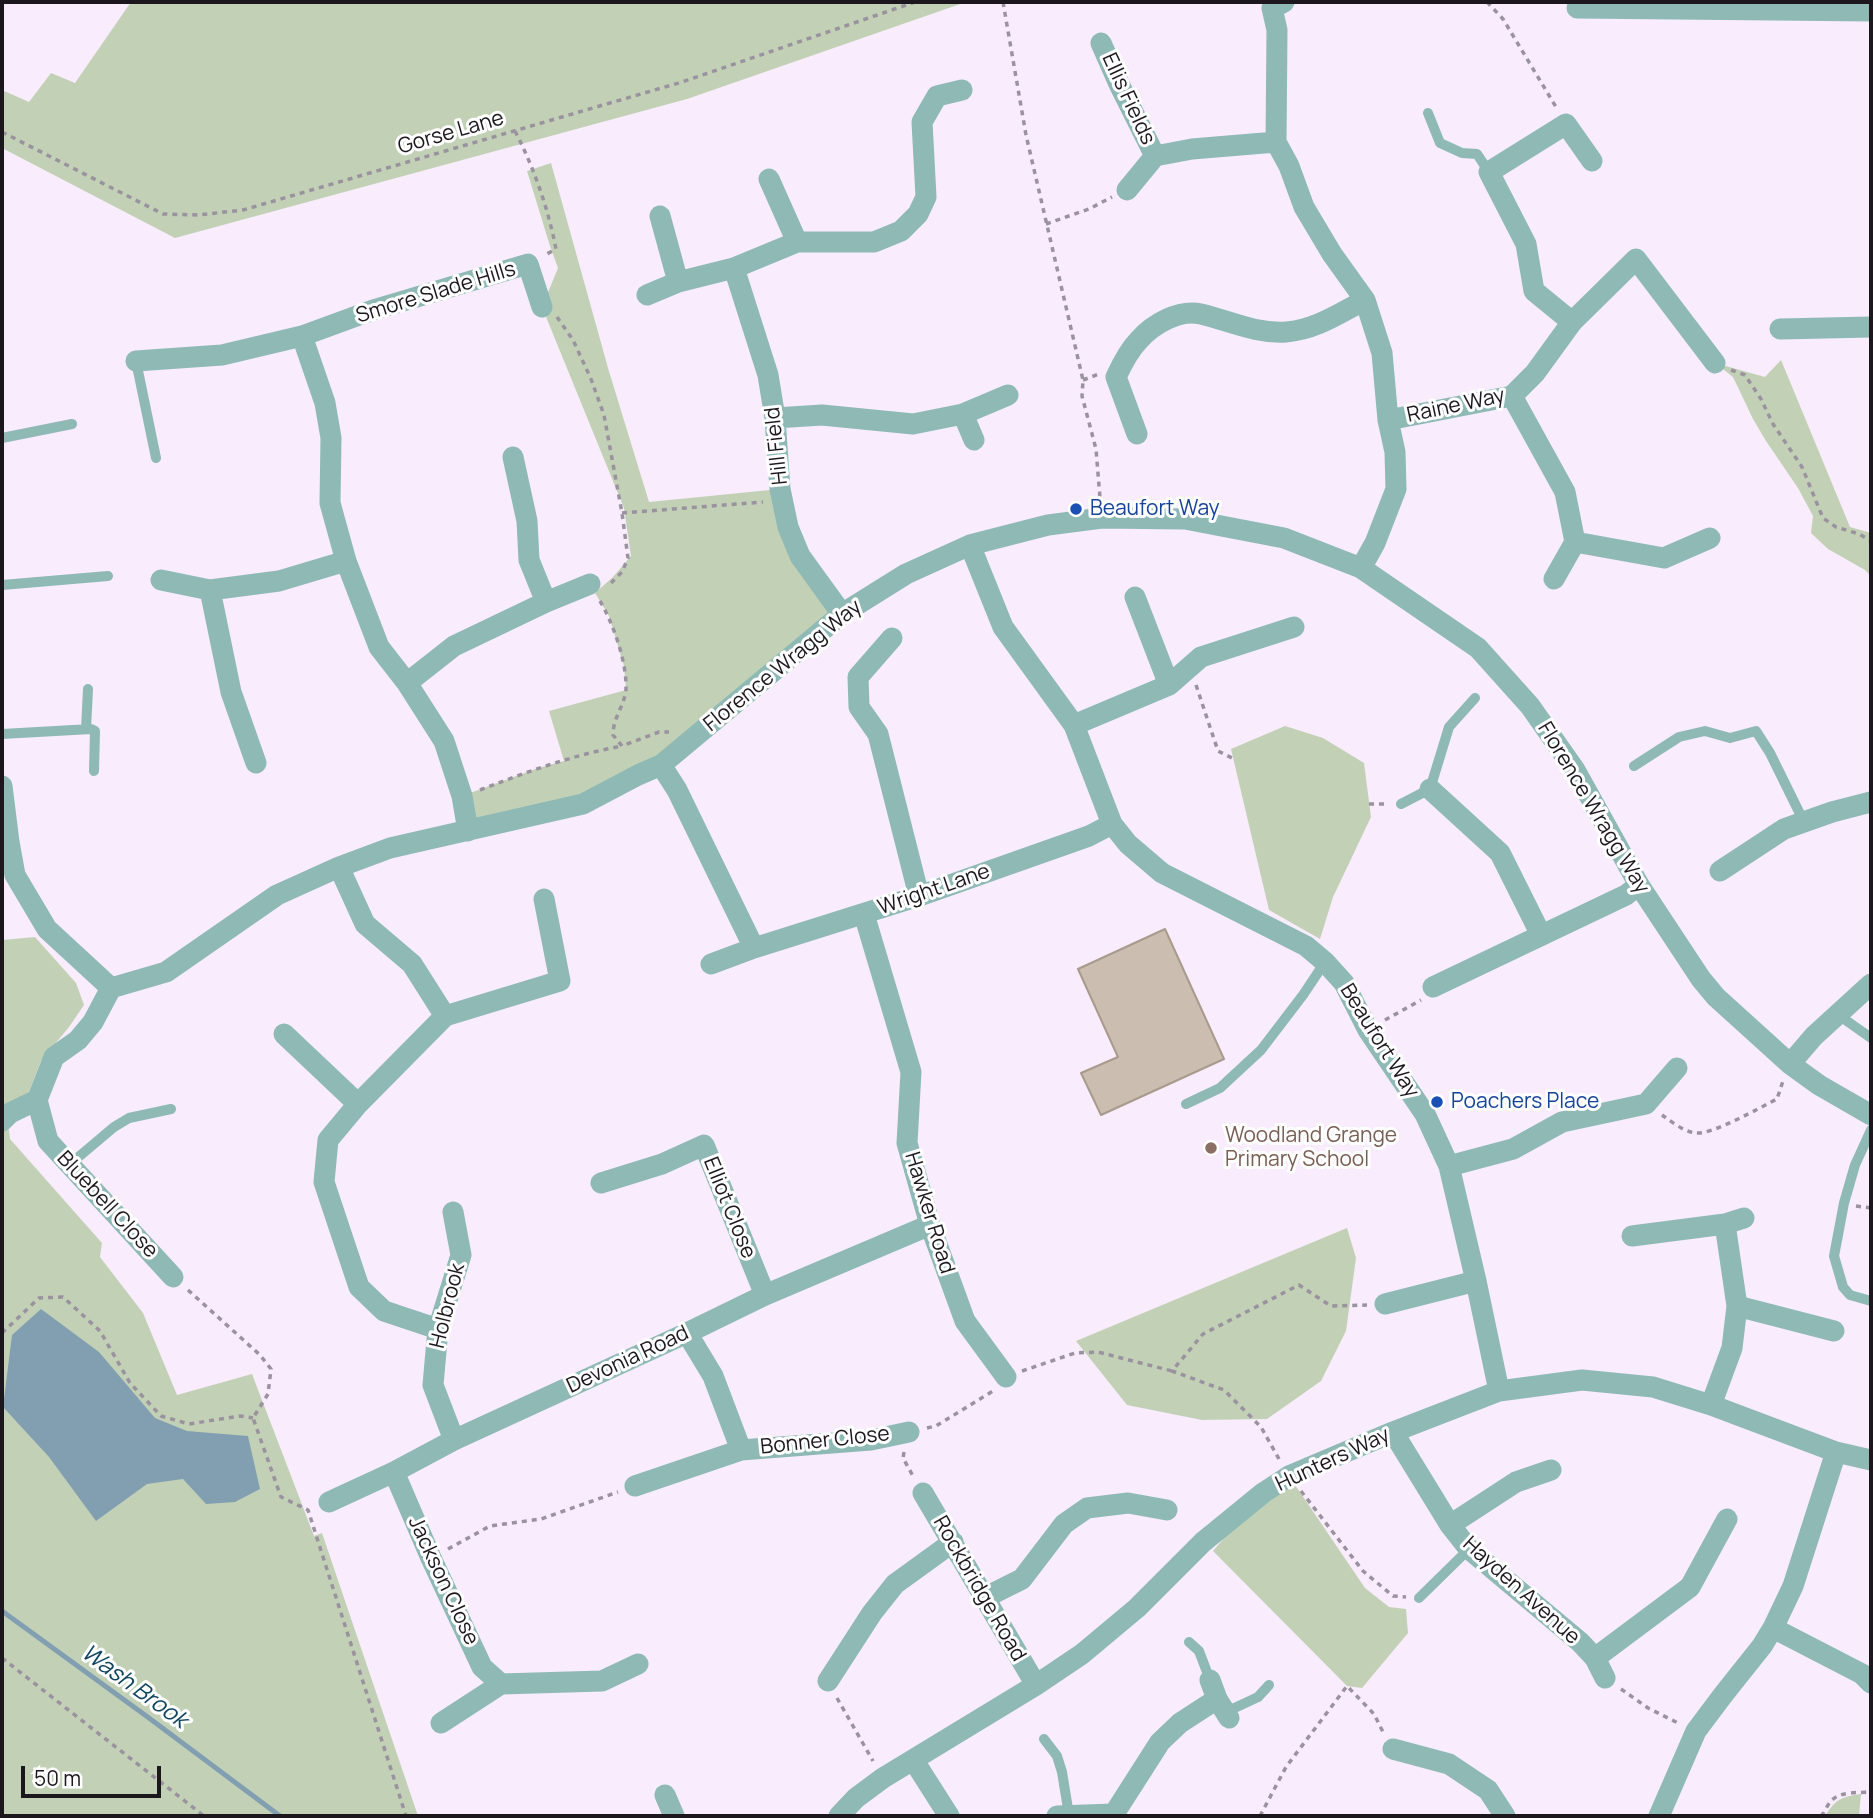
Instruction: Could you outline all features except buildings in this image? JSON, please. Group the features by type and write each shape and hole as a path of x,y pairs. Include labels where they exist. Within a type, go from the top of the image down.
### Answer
{"street":[{"path":"1284,2 1272,8 1277,30 1276,142 1289,166 1304,207 1332,254 1366,300 1382,353 1388,420 1395,452 1396,489 1375,543 1361,568"},
{"path":"1577,8 1871,11"},
{"name":"Ellis Fields","path":"1101,43 1155,156"},
{"path":"647,295 678,282 734,268 797,242 874,242 901,231 918,214 926,197 922,122 931,88 962,90"},
{"path":"1572,322 1534,291 1526,244 1489,172 1566,124 1592,161"},
{"name":"Ellis Fields","path":"1127,190 1155,156 1192,149 1276,142"},
{"path":"769,179 797,242"},
{"path":"660,216 678,282"},
{"name":"Raine Way","path":"1388,420 1512,396 1535,373 1572,322 1636,259 1715,363"},
{"name":"Smore Slade Hills","path":"136,361 222,355 303,336 373,310 528,264 542,307"},
{"name":"Hill Field","path":"734,268 768,374 775,418 780,489 788,527 800,556 842,614"},
{"path":"1137,434 1110,374 1139,340 1157,324 1180,314 1198,313 1251,329 1288,332 1312,327 1366,300"},
{"path":"1780,329 1871,327"},
{"path":"303,336 325,403 331,438 330,503 346,561 379,647 407,683 444,741 462,796 468,831"},
{"path":"775,418 822,415 914,424 962,414 1008,395"},
{"path":"1512,396 1565,492 1575,542 1554,579"},
{"path":"962,414 974,440"},
{"path":"513,457 527,521 529,560 546,602"},
{"name":"Florence Wragg Way","path":"111,988 166,972 277,895 339,867 390,848 583,804 661,765 842,614 906,573 970,545 1048,525 1101,518 1185,519 1284,538 1361,568 1478,649 1530,706 1575,770 1639,885 1709,988 1790,1064 1819,1085 1871,1115"},
{"path":"1575,542 1664,558 1710,538"},
{"name":"Beaufort Way","path":"970,545 1003,627 1074,725 1112,824 1128,844 1162,873 1306,946 1325,961 1344,983 1368,1030 1425,1114 1449,1166 1499,1391"},
{"path":"161,580 210,590 279,581 346,561"},
{"path":"407,683 454,646 590,584"},
{"path":"210,590 231,692 256,763"},
{"path":"1135,597 1169,684"},
{"path":"1074,725 1169,684 1201,657 1294,627"},
{"path":"892,638 858,677 859,707 878,734 919,896"},
{"path":"661,765 677,790 754,948"},
{"path":"2,786 9,842 8,876 47,929 111,988 93,1022 78,1040 54,1057 37,1100 10,1113 2,1121"},
{"path":"1430,789 1500,853 1541,935"},
{"path":"1720,871 1784,830 1832,812 1871,802"},
{"name":"Wright Lane","path":"711,964 919,896 1089,836 1112,824"},
{"path":"339,867 365,924 412,964 445,1016"},
{"path":"1433,987 1626,895 1639,885"},
{"path":"438,1329 384,1311 359,1287 324,1182 328,1140 358,1104 445,1016 560,981 544,899"},
{"name":"Hawker Road","path":"864,914 911,1072 907,1143 930,1225 965,1321 1006,1377"},
{"path":"1790,1064 1814,1036 1871,984"},
{"path":"284,1034 358,1104"},
{"path":"1449,1166 1513,1149 1562,1122 1646,1104 1677,1068"},
{"name":"Bluebell Close","path":"37,1100 48,1141 173,1277"},
{"name":"Elliot Close","path":"601,1183 662,1164 704,1144 765,1295"},
{"name":"Holbrook","path":"453,1212 461,1255 438,1329 433,1385 454,1440"},
{"path":"1632,1236 1734,1221 1737,1306 1732,1348 1711,1405"},
{"name":"Devonia Road","path":"329,1502 454,1440 765,1295 930,1225"},
{"path":"1385,1304 1476,1282"},
{"path":"1737,1306 1834,1331"},
{"name":"Bonner Close","path":"687,1333 713,1376 741,1450"},
{"name":"Hunters Way","path":"839,1816 856,1798 883,1778 1082,1654 1137,1608 1203,1542 1263,1493 1289,1476 1392,1432 1499,1391 1582,1380 1653,1387 1711,1405 1836,1452 1871,1460"},
{"name":"Bonner Close","path":"635,1486 741,1450 871,1440 909,1432"},
{"name":"Hayden Avenue","path":"1392,1432 1450,1525 1469,1549 1580,1642 1600,1668"},
{"path":"1663,1815 1696,1731 1773,1628 1793,1586 1836,1452"},
{"path":"1450,1525 1516,1482 1551,1470"},
{"name":"Jackson Close","path":"394,1472 482,1667 501,1684"},
{"name":"Rockbridge Road","path":"923,1493 1035,1685"},
{"path":"984,1598 1022,1579 1064,1524 1087,1508 1128,1503 1167,1510"},
{"path":"1600,1668 1690,1587 1727,1519"},
{"path":"828,1681 872,1612 895,1584 953,1542"},
{"path":"1773,1628 1868,1671"},
{"path":"441,1723 501,1684 602,1681 638,1664"},
{"path":"1063,1816 1115,1815 1160,1742 1180,1723 1220,1702"},
{"path":"1393,1749 1449,1764 1488,1790 1506,1816"},
{"path":"914,1761 949,1816"},
{"path":"665,1795 674,1816"}],"lane":[{"path":"1429,113 1440,143 1462,153 1477,154 1489,172"},
{"path":"136,361 156,458"},
{"path":"2,438 72,424"},
{"path":"2,585 108,576"},
{"path":"86,729 88,689"},
{"path":"1401,804 1430,789 1449,727 1475,698"},
{"path":"2,734 91,729 95,731 94,771"},
{"path":"1634,766 1679,737 1705,731 1730,738 1756,731 1770,753 1804,822"},
{"path":"1186,1104 1220,1088 1261,1050 1325,961"},
{"path":"1838,1014 1871,1038"},
{"path":"69,1165 114,1127 129,1118 171,1109"},
{"path":"1871,1130 1855,1165 1844,1203 1834,1256 1843,1287 1850,1295 1871,1301"},
{"path":"1419,1598 1469,1549"},
{"path":"1189,1642 1199,1651 1220,1702 1258,1697 1269,1685"},
{"path":"1044,1739 1060,1764 1063,1816"}],"path":[{"name":"Gorse Lane","path":"2,132 163,214 198,215 243,210 682,82 915,2"},
{"path":"1003,2 1026,135 1083,380 1082,397 1096,449 1101,518"},
{"path":"1487,2 1503,19 1566,124"},
{"path":"515,131 528,156 551,225 556,249 528,264"},
{"path":"1046,224 1089,209 1127,190"},
{"path":"542,307 553,312 573,340 591,379 604,415 622,513 628,558 622,572 605,590 590,584"},
{"path":"1715,363 1745,375 1802,467 1823,518 1836,527 1871,541"},
{"path":"1083,380 1110,374"},
{"path":"622,513 783,500"},
{"path":"590,584 609,616 624,666 626,690 613,724 613,735 622,746"},
{"path":"1190,666 1217,751 1234,759"},
{"path":"619,710 625,710"},
{"path":"462,796 538,768 622,746 659,732 670,732"},
{"path":"1368,1030 1422,999 1433,987"},
{"path":"1646,1104 1676,1125 1698,1134 1733,1122 1777,1099 1790,1064"},
{"path":"173,1277 260,1355 271,1369 268,1394 253,1418"},
{"path":"1172,1371 1203,1334 1298,1285 1331,1306 1385,1304"},
{"path":"2,1333 39,1298 63,1297 100,1331 130,1383 162,1416 189,1424 240,1416 253,1418"},
{"path":"923,1493 902,1458 909,1432 936,1426 990,1394 1006,1377 1074,1353 1098,1352 1172,1371 1224,1390 1261,1427 1289,1476 1363,1571 1393,1596 1419,1598"},
{"path":"253,1418 281,1497 307,1510 406,1816"},
{"path":"431,1558 490,1526 541,1519 635,1486"},
{"path":"2,1658 204,1816"},
{"path":"1600,1668 1648,1708 1696,1731"},
{"path":"828,1681 883,1778"},
{"path":"1260,1816 1286,1767 1347,1686 1374,1714 1393,1749"},
{"path":"1821,1816 1832,1800 1850,1793 1871,1791"}],"green space":[{"path":"131,2 966,2 687,99 175,238 2,148 2,90 29,102 51,73 75,83"},
{"path":"551,163 608,368 649,502 780,489 800,556 842,614 638,775 468,831 462,796 564,761 549,711 626,690 624,666 609,616 595,593 631,556 624,508 542,307 558,268 527,171"},
{"path":"1781,360 1850,527 1871,533 1871,576 1828,549 1811,533 1813,516 1798,488 1753,419 1733,377 1715,363 1765,377"},
{"path":"1285,726 1323,738 1364,763 1371,817 1333,897 1320,939 1269,910 1231,749"},
{"path":"35,937 76,983 84,1005 41,1061 28,1094 6,1104 10,1139 102,1243 100,1257 143,1313 177,1395 252,1374 314,1536 322,1533 418,1816 2,1816 2,940"},
{"path":"1347,1228 1356,1258 1346,1331 1321,1381 1267,1419 1202,1420 1127,1405 1076,1341"},
{"path":"1289,1476 1365,1588 1389,1607 1406,1609 1408,1633 1362,1688 1347,1686 1213,1551 1263,1493"},
{"path":"1861,1794 1859,1816 1825,1816 1840,1800"}],"water":[{"path":"41,1309 99,1352 155,1418 187,1431 248,1436 260,1489 235,1502 206,1504 183,1479 147,1484 96,1521 49,1457 3,1407 12,1335"}],"waterway":[{"name":"Wash Brook","path":"2,1611 280,1816"}],"place":[{"name":"Beaufort Way","path":"1076,509"},
{"name":"Poachers Place","path":"1437,1102"},
{"name":"Woodland Grange Primary School","path":"1211,1148"}]}
